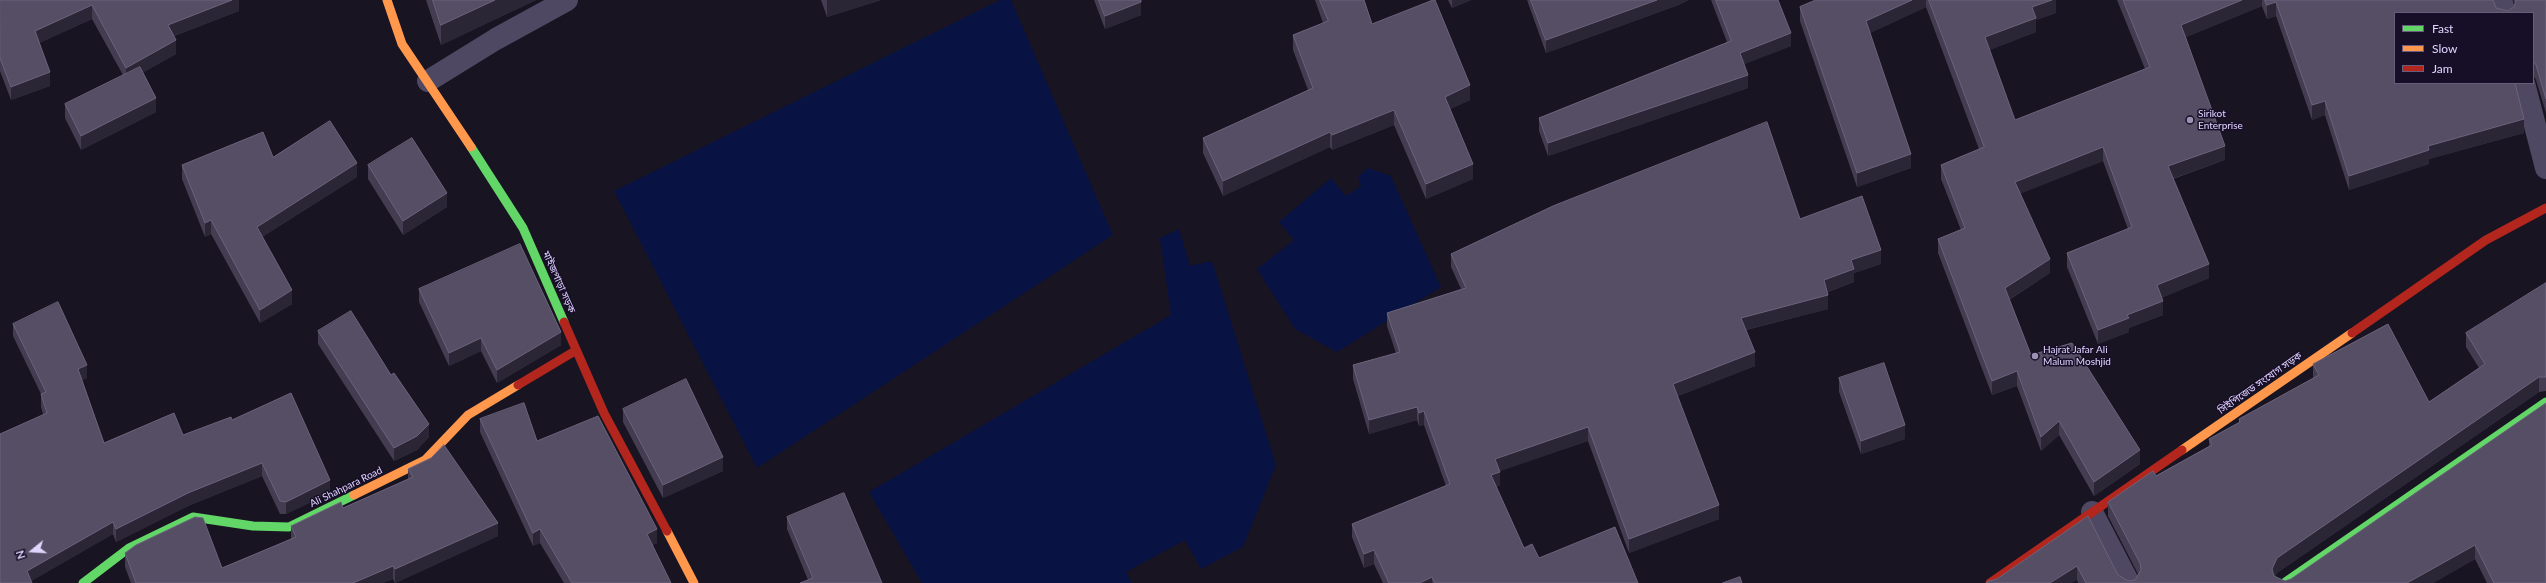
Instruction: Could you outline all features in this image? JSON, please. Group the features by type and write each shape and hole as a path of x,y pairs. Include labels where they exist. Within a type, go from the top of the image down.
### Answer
{"street":[{"name":"মাইজপাড়া সড়ক","path":"387,0 402,44 455,120 523,228 557,303 575,350 604,413 694,583"},
{"path":"428,81 496,39 567,0"},
{"path":"2500,0 2505,12"},
{"path":"2524,84 2546,168"},
{"name":"সিইপিজেড সংযোগ সড়ক","path":"1990,583 2486,240 2546,208"},
{"name":"Ali Shahpara Road","path":"83,583 130,548 193,517 253,526 289,527 425,460 468,415 575,350"},
{"path":"2284,583 2546,402"},
{"path":"2092,512 2129,583"}],"shaded area":[{"path":"1000,0 1011,0 1113,235 757,468 614,191"},
{"path":"1368,168 1391,176 1441,287 1337,352 1295,329 1257,269 1294,240 1279,222 1331,178 1346,196 1361,186 1358,177"},
{"path":"1179,229 1190,266 1212,261 1276,465 1243,547 1201,569 1185,540 1126,572 1132,583 922,583 869,492 1171,315 1160,238"}],"building":[{"path":"0,0 232,0 168,25 176,40 126,68 92,5 35,31 50,72 11,87 0,58"},
{"path":"433,0 495,0 441,25"},
{"path":"1099,0 1141,0 1141,2 1105,16"},
{"path":"1320,0 1364,0 1372,24 1435,0 1470,85 1445,97 1473,164 1426,184 1394,110 1332,135 1330,132 1223,181 1203,138 1313,88 1293,35 1328,21"},
{"path":"1531,0 1657,0 1546,40"},
{"path":"1716,0 1778,0 1791,33 1740,53 1748,75 1548,143 1539,118 1731,41"},
{"path":"1816,0 1912,0 1866,21 1911,154 1857,173 1800,7"},
{"path":"1929,0 2052,0 2032,7 2036,18 1985,37 2015,120 2150,67 2123,0 2242,0 2181,25 2225,146 2168,166 2209,264 2157,285 2163,301 2127,315 2129,318 2098,330 2067,253 2132,227 2103,147 2015,182 2050,259 2005,288 2031,355 2072,343 2140,450 2094,482 2059,421 2041,437 2017,371 1992,381 1938,239 1965,228 1941,165 1984,147"},
{"path":"2265,0 2493,0 2496,8 2508,11 2514,7 2516,0 2546,0 2546,99 2534,62 2534,12 2394,12 2394,84 2515,84 2524,119 2428,146 2429,150 2349,176 2325,101 2312,105 2276,2 2267,5"},
{"path":"140,67 156,98 81,136 65,104"},
{"path":"330,121 357,163 257,227 292,290 260,310 211,220 205,223 182,165 263,132 273,157"},
{"path":"1767,122 1800,219 1862,196 1881,250 1851,260 1854,269 1824,280 1828,295 1741,318 1755,352 1673,384 1719,505 1629,539 1588,427 1495,459 1500,472 1491,475 1524,548 1532,544 1539,558 1615,527 1638,583 1435,583 1432,577 1420,583 1389,583 1374,550 1364,554 1352,524 1450,484 1424,411 1419,413 1417,407 1369,420 1353,365 1400,352 1387,313 1466,288 1451,254 1553,206"},
{"path":"412,138 447,193 403,221 368,165"},
{"path":"520,244 561,332 497,370 481,338 449,353 419,289"},
{"path":"2546,283 2546,377 2539,377 2277,558 2272,569 2274,576 2285,581 2291,579 2546,403 2546,583 2494,583 2475,545 2407,583 2086,583 2077,566 2050,583 1986,583 1997,579 2088,516 2118,575 2128,581 2135,580 2141,570 2140,563 2108,502 2153,471 2156,476 2212,445 2209,439 2240,422 2239,419 2319,375 2313,364 2388,324 2429,402 2485,364 2466,333"},
{"path":"58,302 87,365 78,369 104,443 174,413 183,435 231,417 232,420 291,393 330,480 286,502 280,501 262,463 188,493 116,529 113,522 27,571 32,583 0,583 0,434 47,413 41,394 46,392 13,324"},
{"path":"351,311 391,375 394,373 429,424 417,436 394,448 318,331"},
{"path":"1884,363 1905,425 1861,441 1839,378"},
{"path":"686,379 723,457 663,485 623,409"},
{"path":"524,403 537,441 598,416 657,529 647,534 671,583 572,583 540,529 533,533 480,419"},
{"path":"444,445 498,523 395,569 393,566 353,583 136,583 125,553 136,545 195,517 203,518 222,568 296,537 291,526 341,502 343,508 413,477 408,469 431,458"},
{"path":"844,493 882,583 800,583 813,578 787,517"},
{"path":"1740,577 1742,583 1723,583"}],"traffic: fast":[{"path":"471,147 523,228 564,322"},
{"path":"2284,583 2546,402"},
{"path":"83,583 129,548 193,517 253,526 289,527 354,495"}],"traffic: slow":[{"path":"387,0 402,44 471,147"},
{"path":"2182,450 2352,333"},
{"path":"354,495 425,460 468,415 518,385"},
{"path":"667,531 694,583"}],"traffic: jam":[{"path":"2352,333 2486,240 2546,208"},
{"path":"564,322 604,413 667,531"},
{"path":"518,385 575,351"},
{"path":"1990,583 2182,450"}],"place":[{"name":"Sirikot Enterprise","path":"2190,120"},
{"name":"Hajrat Jafar Ali Malum Moshjid","path":"2035,356"}]}
